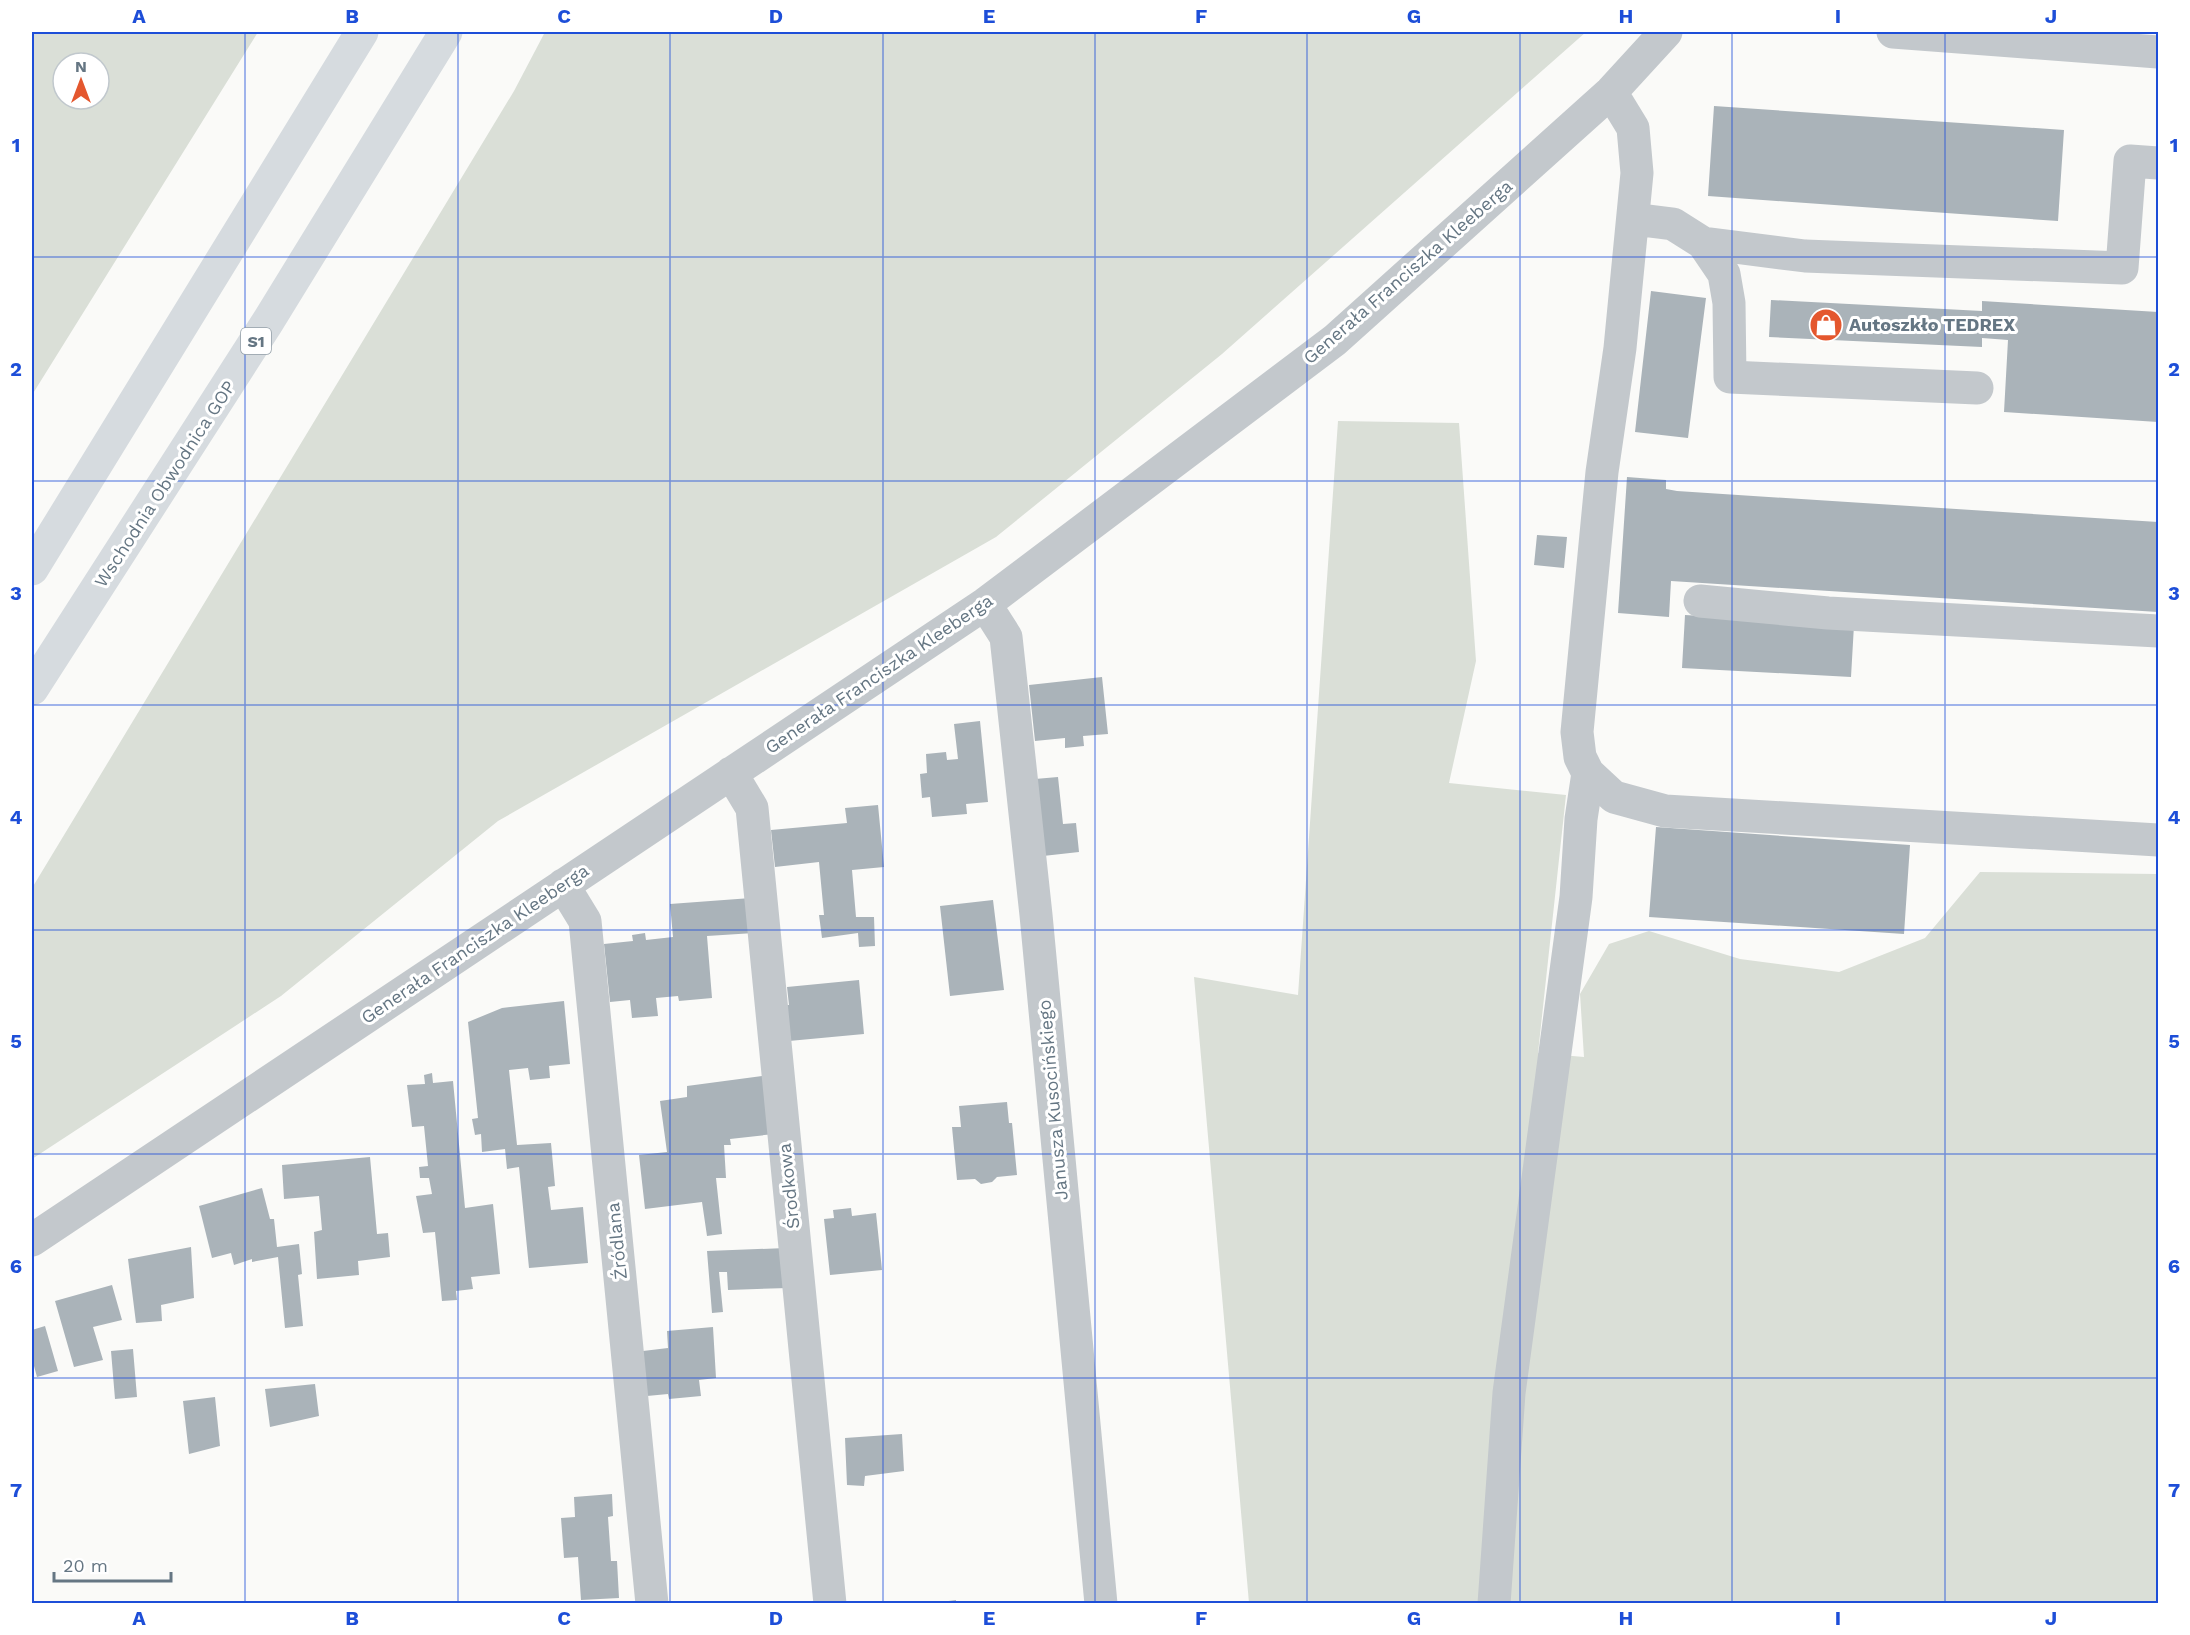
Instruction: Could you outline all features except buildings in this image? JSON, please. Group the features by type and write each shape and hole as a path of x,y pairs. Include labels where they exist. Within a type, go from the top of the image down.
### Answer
{"highway":[{"path":"32,569 362,32"},
{"name":"Wschodnia Obwodnica GOP","path":"32,689 267,323 446,32"}],"street":[{"name":"Generała Franciszka Kleeberga","path":"32,1240 985,604 1335,340 1611,92 1666,32"},
{"path":"1893,32 2158,52"},
{"path":"1611,92 1633,128 1637,173 1620,348 1602,472 1577,732 1580,757 1588,773 1614,797 1665,811 2158,840"},
{"path":"1703,243 1805,256 2122,268 2130,161 2158,163"},
{"path":"1633,219 1673,224 1703,243 1724,274 1729,303 1730,377 1977,388"},
{"path":"1700,601 1828,613 2158,631"},
{"name":"Janusza Kusocińskiego","path":"985,604 1006,637 1036,915 1101,1604"},
{"name":"Środkowa","path":"731,773 752,808 830,1604"},
{"path":"1494,1604 1509,1393 1574,908 1581,819 1588,773"},
{"name":"Źródlana","path":"563,885 585,921 652,1604"}],"shaded area":[{"path":"32,32 258,32 32,395"},
{"path":"545,32 1586,32 1222,354 996,537 498,821 281,996 32,1159 32,888 514,91"},
{"path":"1338,421 1459,423 1476,661 1449,783 1566,795 1538,1053 1584,1057 1580,994 1609,944 1649,931 1740,959 1839,972 1925,938 1980,872 2158,874 2158,1603 1249,1603 1194,977 1298,995"}],"place":[{"name":"Autoszkło TEDREX","path":"1826,325"}]}
